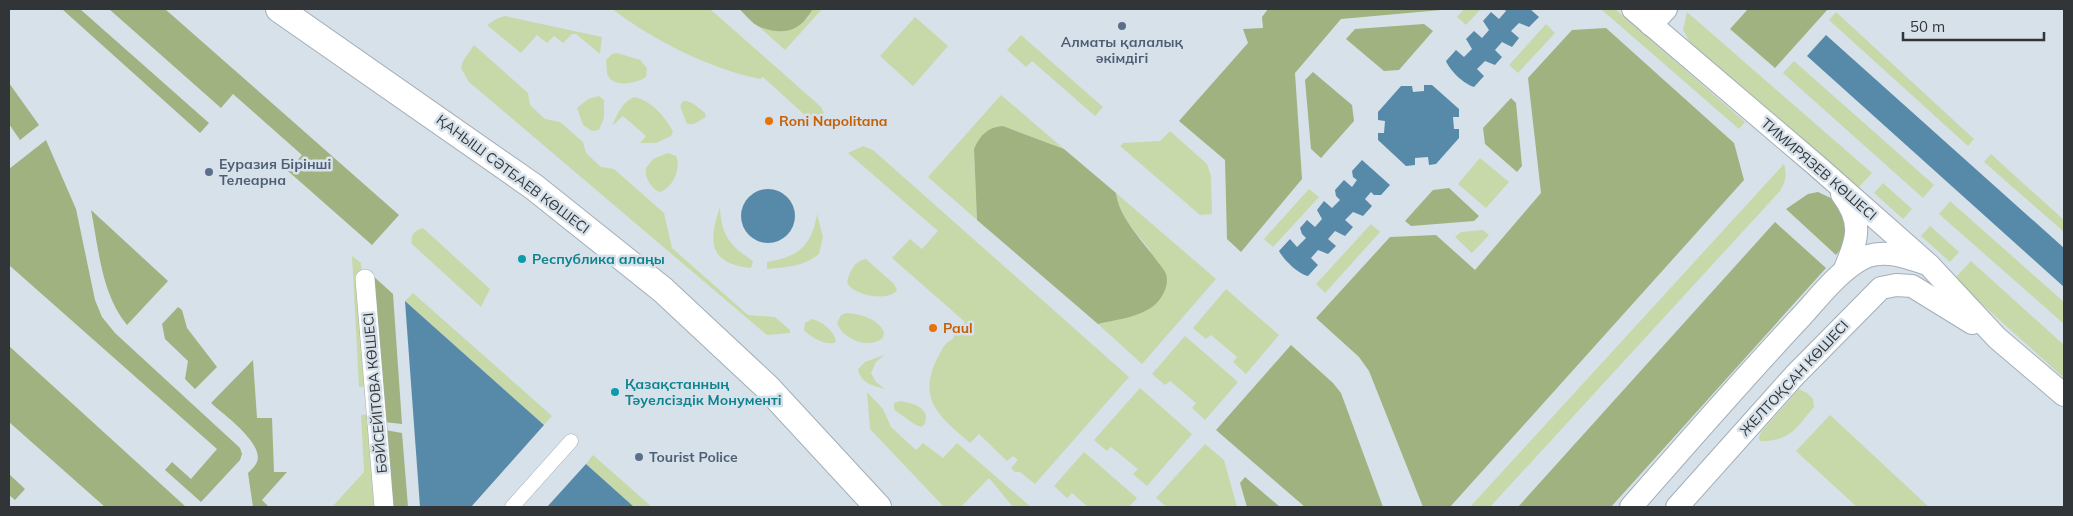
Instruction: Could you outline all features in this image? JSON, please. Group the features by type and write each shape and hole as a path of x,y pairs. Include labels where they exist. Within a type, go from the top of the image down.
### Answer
{"main road":[{"name":"ҚАНЫШ СӘТБАЕВ КӨШЕСІ","path":"279,9 534,187 663,290 768,388 878,507"}],"street":[{"name":"ТИМИРЯЗЕВ КӨШЕСІ","path":"1633,9 1827,174 1929,265 1997,338 2064,395"},
{"path":"1651,25 1666,9"},
{"path":"1827,174 1852,206 1856,220 1858,234 1844,272"},
{"path":"1631,507 1764,357 1844,272 1867,256 1882,253 1905,256 1929,265"},
{"name":"БӘЙСЕЙІТОВА КӨШЕСІ","path":"366,278 384,507"},
{"name":"ЖЕЛТОҚСАН КӨШЕСІ","path":"1677,507 1795,375 1881,288 1896,285 1912,286 1928,295"},
{"name":"ТИМИРЯЗЕВ КӨШЕСІ","path":"1928,295 1997,338"},
{"path":"512,507 571,441"}],"green space":[{"path":"62,9 80,9 209,123 200,133"},
{"path":"109,9 165,9 399,215 372,245 288,171 302,155 233,94 221,108"},
{"path":"612,9 710,9 820,106 824,112 824,117 819,128 763,77 760,79 740,74 683,52 646,32"},
{"path":"739,9 813,9 797,27 791,30 777,31 757,26"},
{"path":"813,9 822,9 785,50 758,26 784,31 808,18"},
{"path":"1268,9 1452,9 1341,19 1295,73 1302,179 1241,252 1227,239 1225,160 1179,121 1248,43 1243,29 1263,28 1262,17"},
{"path":"1464,9 1481,9 1466,25 1457,17"},
{"path":"1615,9 1745,122 1739,129 1602,10"},
{"path":"1748,9 1828,9 1775,68 1730,29"},
{"path":"1687,12 1872,173 1855,191 1694,49 1683,30"},
{"path":"1836,12 1974,139 1968,146 1829,20"},
{"path":"505,16 602,37 600,54 576,34 572,34 563,43 554,36 547,43 537,35 521,53 487,25"},
{"path":"915,17 948,46 913,86 880,56"},
{"path":"1424,24 1433,31 1399,70 1384,71 1346,39 1355,29"},
{"path":"1546,24 1555,33 1518,73 1509,65"},
{"path":"1606,28 1734,143 1744,180 1450,507 1423,507 1369,371 1359,357 1316,318 1390,237 1436,235 1475,270 1541,193 1528,78 1572,30"},
{"path":"1021,35 1103,107 1095,116 1032,61 1026,67 1007,50"},
{"path":"474,45 528,93 530,105 545,119 560,122 583,142 586,153 601,167 614,169 664,213 672,248 748,315 775,317 790,330 790,333 767,335 469,82 461,68 463,61"},
{"path":"617,53 640,60 647,68 646,77 626,83 611,80 607,74 606,60 612,54"},
{"path":"1794,61 1934,185 1923,198 1783,73"},
{"path":"1313,72 1352,105 1354,121 1321,158 1311,149 1305,80"},
{"path":"9,83 39,125 20,140 9,124"},
{"path":"1001,95 1064,149 1003,126 974,149 977,220 928,177"},
{"path":"599,96 604,100 604,118 599,130 592,131 583,125 577,108 588,99"},
{"path":"635,97 647,102 661,115 673,131 671,136 656,143 640,143 646,136 623,116 612,126 623,105"},
{"path":"1511,98 1516,103 1522,166 1517,172 1485,144 1483,128"},
{"path":"683,101 695,105 705,113 706,117 694,124 687,124 680,106"},
{"path":"1003,126 1064,149 1116,193 1118,202 1127,220 1166,274 1167,284 1163,294 1153,306 1131,317 1098,324 977,220 974,149 985,133 993,128"},
{"path":"1170,131 1207,164 1211,176 1212,214 1200,215 1120,146 1123,143 1160,141"},
{"path":"46,140 76,209 95,300 102,317 115,333 240,448 242,454 240,460 201,502 165,470 172,462 191,479 217,449 9,265 9,169"},
{"path":"863,146 873,150 1129,377 1035,484 1020,472 1015,472 1011,468 1018,460 1013,456 1007,461 979,434 970,443 942,417 935,407 929,386 931,374 943,348 947,342 953,339 954,334 965,322 892,258 910,239 922,249 938,231 848,153"},
{"path":"668,153 676,156 678,161 677,172 672,183 659,192 649,182 646,168 653,159"},
{"path":"1991,154 2064,220 2064,232 1984,162"},
{"path":"1480,158 1509,182 1486,208 1458,184"},
{"path":"1784,164 1785,178 1780,191 1490,507 1470,507"},
{"path":"1883,183 1912,209 1903,219 1874,193"},
{"path":"1449,188 1479,216 1474,221 1411,226 1405,221 1433,190"},
{"path":"1309,189 1319,197 1273,247 1264,239"},
{"path":"1818,192 1835,200 1848,227 1843,246 1836,255 1786,209 1808,194"},
{"path":"1116,193 1216,279 1142,364 1098,324 1134,316 1150,250 1124,216"},
{"path":"1950,201 2064,302 2064,324 1939,214"},
{"path":"720,207 722,225 728,239 738,250 753,261 751,268 727,262 715,249 713,240 714,230"},
{"path":"91,210 168,281 127,325 118,313 106,285"},
{"path":"817,214 823,237 819,254 801,264 767,269 767,262 787,257 802,248 815,225"},
{"path":"1775,222 1826,268 1611,507 1518,507"},
{"path":"1371,224 1380,232 1325,293 1316,284"},
{"path":"1930,226 1959,252 1950,262 1921,236"},
{"path":"423,228 490,289 481,307 412,244 414,233"},
{"path":"1483,230 1489,235 1472,253 1455,237 1461,232"},
{"path":"352,256 361,263 370,386 359,387"},
{"path":"866,259 894,284 897,290 893,294 871,296 850,287 847,282 851,270 858,262"},
{"path":"1971,261 2064,345 2064,378 1954,279"},
{"path":"372,275 393,294 402,424 384,422"},
{"path":"1226,289 1279,335 1246,374 1233,362 1237,357 1211,335 1206,339 1193,328"},
{"path":"413,293 552,416 544,425 405,301"},
{"path":"178,307 182,310 187,328 217,367 195,389 185,379 188,361 165,339 162,324"},
{"path":"846,313 857,314 873,320 884,332 883,338 870,343 863,343 850,338 840,329 837,323 841,315"},
{"path":"812,319 820,322 827,328 833,334 836,342 824,342 807,333 804,330 805,323"},
{"path":"1185,336 1238,382 1205,420 1192,408 1196,403 1170,381 1165,385 1152,374"},
{"path":"1291,345 1333,383 1341,393 1383,507 1305,507 1216,430"},
{"path":"9,346 186,507 105,507 9,422"},
{"path":"884,355 876,362 871,373 876,382 885,389 865,381 859,374 858,369 865,362"},
{"path":"253,360 257,418 272,418 274,472 287,472 262,500 269,507 253,507 248,473 256,464 258,456 255,448 242,431 211,403"},
{"path":"1140,388 1192,434 1147,486 1133,474 1138,469 1111,447 1107,451 1094,440"},
{"path":"1799,389 1813,399 1814,407 1797,427 1786,436 1779,439 1760,441 1761,432"},
{"path":"867,392 883,409 891,427 916,450 923,443 943,458 957,443 1031,507 1013,507 989,478 961,507 944,507 870,429"},
{"path":"900,401 910,403 923,410 926,419 924,425 921,427 914,424 894,409 894,403"},
{"path":"371,414 377,507 334,507 364,472 361,415"},
{"path":"1830,415 1929,507 1857,507 1796,451"},
{"path":"385,430 402,433 408,507 392,507"},
{"path":"1205,444 1224,460 1237,507 1167,507 1156,498"},
{"path":"1084,452 1137,498 1129,507 1088,507 1072,493 1067,498 1054,486"},
{"path":"593,455 652,507 634,507 586,464"},
{"path":"9,474 25,489 15,500 9,495"},
{"path":"1245,477 1280,507 1247,507 1240,483"}],"water":[{"path":"1504,9 1530,9 1539,17 1529,27 1519,23 1511,31 1519,38 1512,47 1502,42 1495,50 1502,57 1495,65 1485,61 1477,69 1484,76 1474,87 1454,73 1446,61 1456,50 1464,57 1472,49 1466,39 1474,31 1482,38 1489,30 1483,21 1491,12 1499,19 1506,11"},
{"path":"1826,35 2064,248 2064,287 1807,56"},
{"path":"1424,85 1432,85 1459,109 1459,117 1453,117 1454,129 1459,129 1459,138 1436,164 1429,165 1428,157 1415,158 1415,165 1406,166 1378,140 1378,133 1384,133 1385,121 1378,120 1378,112 1401,86 1412,86 1413,92 1424,91"},
{"path":"1362,160 1390,185 1381,195 1374,195 1371,192 1365,199 1372,206 1363,216 1353,212 1345,220 1353,227 1345,236 1335,231 1328,239 1336,246 1328,254 1318,250 1311,258 1318,265 1308,276 1300,273 1279,251 1290,239 1297,247 1306,238 1300,228 1307,220 1315,227 1322,219 1317,210 1324,201 1332,208 1340,200 1336,196 1335,190 1344,180 1352,187 1357,180 1353,177 1352,171"},
{"path":"763,189 773,189 783,193 791,201 795,216 791,231 783,239 773,243 763,243 753,239 745,231 741,221 741,211 745,201 753,193"},
{"path":"405,301 544,425 471,507 420,507"},
{"path":"586,464 634,507 547,507"}],"place":[{"name":"Алматы қалалық әкімдігі","path":"1122,26"},
{"name":"Roni Napolitana","path":"769,121"},
{"name":"Еуразия Бірінші Телеарна","path":"209,172"},
{"name":"Республика алаңы","path":"522,259"},
{"name":"Paul","path":"933,328"},
{"name":"Қазақстанның Тәуелсіздік Монументі","path":"615,392"},
{"name":"Tourist Police","path":"639,457"}]}
